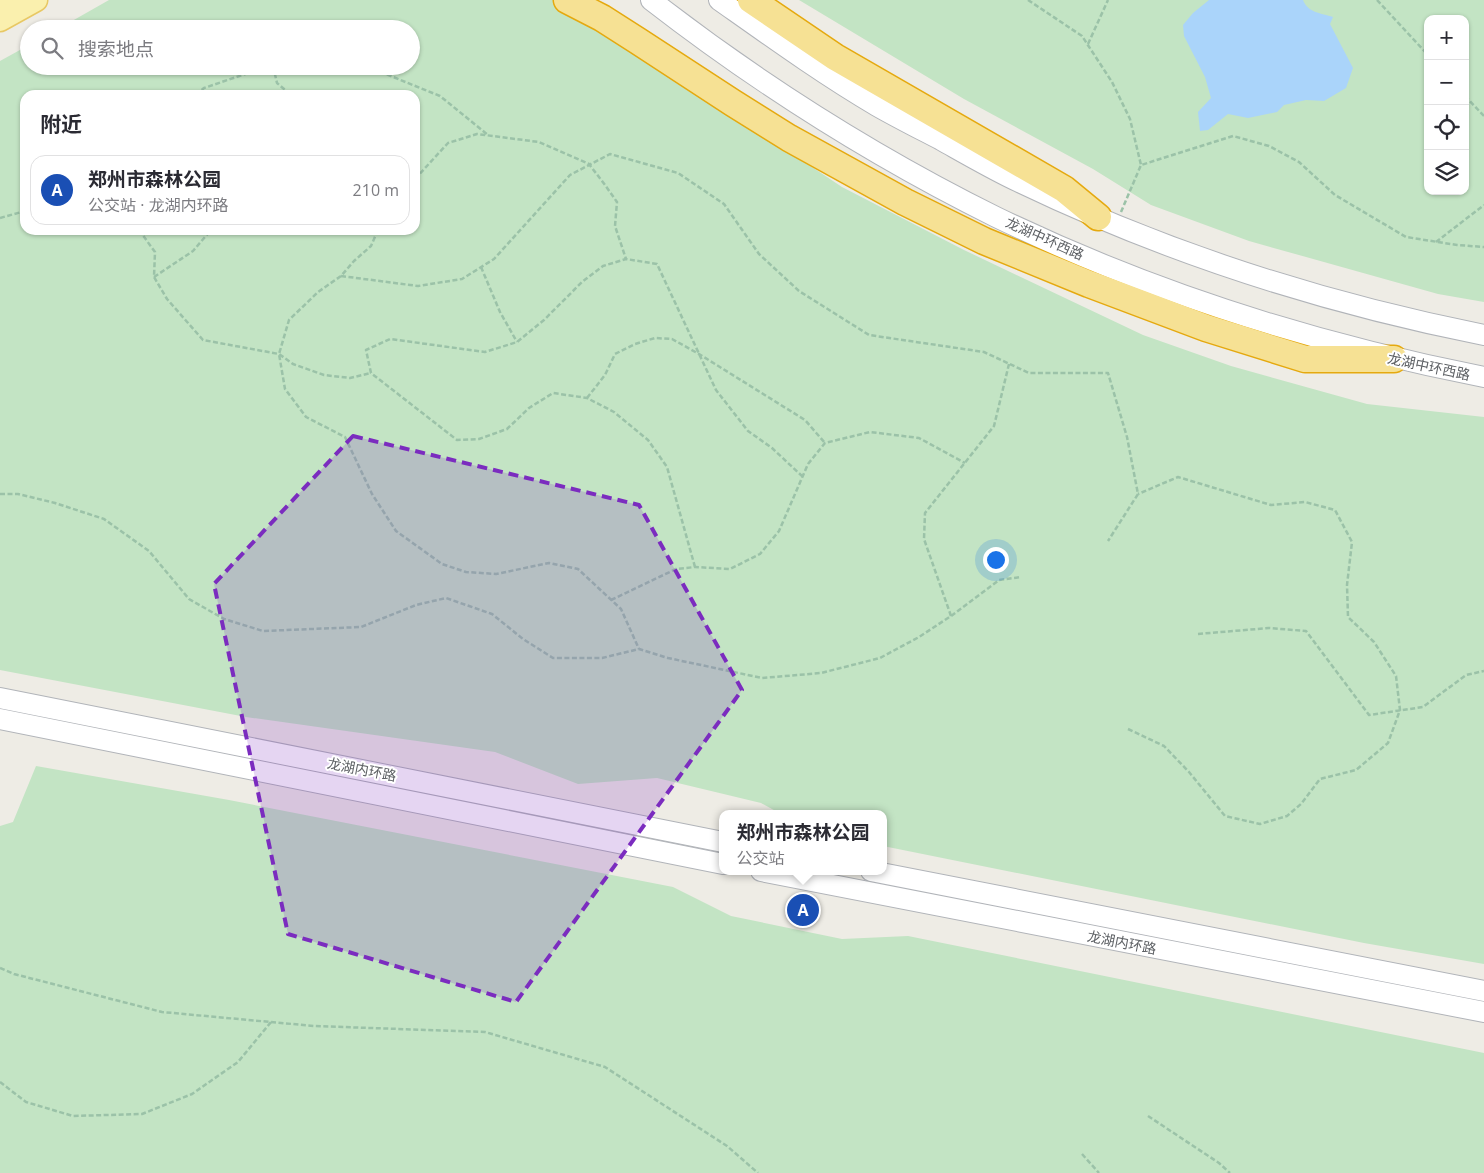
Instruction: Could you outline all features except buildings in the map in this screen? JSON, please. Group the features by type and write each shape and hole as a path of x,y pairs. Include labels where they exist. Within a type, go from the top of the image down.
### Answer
{"highway":[{"path":"567,0 602,18 789,138 905,202 984,241 1089,284 1206,328 1305,359 1394,359"},
{"path":"751,0 835,57 1064,189 1107,220"}],"main road":[{"path":"0,20 36,0"},
{"name":"龙湖中环西路","path":"651,0 735,62 856,141 995,216 1120,271 1223,309 1282,328 1394,359 1484,377"},
{"path":"720,0 877,106 1013,179 1107,220 1236,270 1295,289 1404,319 1484,336"},
{"name":"龙湖内环路","path":"0,698 719,841"},
{"name":"龙湖内环路","path":"0,720 719,863"},
{"name":"龙湖内环路","path":"887,874 1484,991"},
{"name":"龙湖内环路","path":"781,875 1484,1012"}],"path":[{"path":"1028,0 1082,36 1112,82 1130,119 1142,165"},
{"path":"1088,45 1108,0"},
{"path":"1377,0 1424,51"},
{"path":"202,90 242,75"},
{"path":"274,75 276,84 284,90"},
{"path":"388,75 440,96 489,136"},
{"path":"1469,100 1484,116"},
{"path":"420,174 448,143 477,134 539,142 590,164 617,202 615,226 626,259"},
{"path":"1107,220 1142,165 1233,136 1269,146 1299,162 1335,195 1406,237 1484,247"},
{"path":"341,276 418,286 462,278 494,259 570,175 610,154 678,173 724,204 759,254 799,291 869,335 984,352 1029,373 1108,374 1127,437 1138,494"},
{"path":"1436,242 1484,205"},
{"path":"0,218 20,212"},
{"path":"143,235 155,252 154,277 167,299 203,340 279,354 293,364 324,375 350,378 372,373"},
{"path":"154,277 193,251 207,235"},
{"path":"376,235 371,246 341,276 318,292 289,320 279,354 285,389 306,417 345,437 372,494 396,531 442,564 466,572 496,574 548,563 578,569 621,609 639,649"},
{"path":"696,567 667,467 648,440 614,412 587,398 552,393 529,408 507,429 479,439 458,440 372,373 366,350 390,340 485,352 517,342 544,320 582,282 603,266 626,259 657,264 716,390 748,431 772,448 802,477"},
{"path":"481,267 500,312 517,342"},
{"path":"587,398 605,375 615,354 635,344 654,338 672,339 805,420 825,443"},
{"path":"951,616 924,539 925,513 994,426 1009,364"},
{"path":"611,600 676,569 696,567 730,569 760,554 779,531 808,464 825,443 870,432 919,438 965,463"},
{"path":"1108,542 1138,494 1178,477 1271,505 1305,502 1335,510 1352,542 1346,585 1348,618 1374,642 1396,676 1400,710 1388,743 1374,756 1356,770 1320,779 1301,804 1287,816 1260,824 1225,816 1190,772 1164,746 1128,729"},
{"path":"0,494 18,494 104,518 149,551 189,599 224,619 263,630 362,627 416,605 446,598 492,614 523,639 553,658 602,658 639,649 668,658 762,678 821,673 880,658 919,637 999,580 1021,578"},
{"path":"1198,634 1269,628 1306,632 1369,715 1423,707 1466,675 1484,672"},
{"path":"0,968 14,974 162,1012 314,1026 485,1032 605,1067 727,1146 758,1173"},
{"path":"0,1082 26,1102 73,1116 142,1114 192,1094 238,1062 272,1022"},
{"path":"1148,1116 1219,1163 1230,1173"},
{"path":"1082,1154 1099,1173"}],"highlighted area":[{"path":"353,436 639,505 742,690 516,1002 288,934 214,584"}],"green space":[{"path":"109,0 578,0 686,83 842,187 964,250 1143,335 1231,366 1367,404 1484,417 1484,964 1364,943 887,847 887,810 774,810 761,803 657,778 578,784 495,752 246,717 0,670 0,61 20,50 20,75 420,75 420,20 74,20"},
{"path":"799,0 1484,0 1484,302 1438,294 1249,241 1151,205 1093,169 964,99"},
{"path":"36,766 229,800 673,887 731,916 842,939 908,936 1484,1053 1484,1173 0,1173 0,826 13,822"}],"water":[{"path":"1209,0 1303,0 1308,8 1333,17 1330,24 1353,68 1346,88 1324,101 1306,100 1284,105 1277,112 1248,118 1228,114 1208,130 1200,131 1198,112 1211,98 1205,77 1184,36 1183,25 1193,13"}],"place":[{"name":"郑州市森林公园","path":"803,910"}]}
